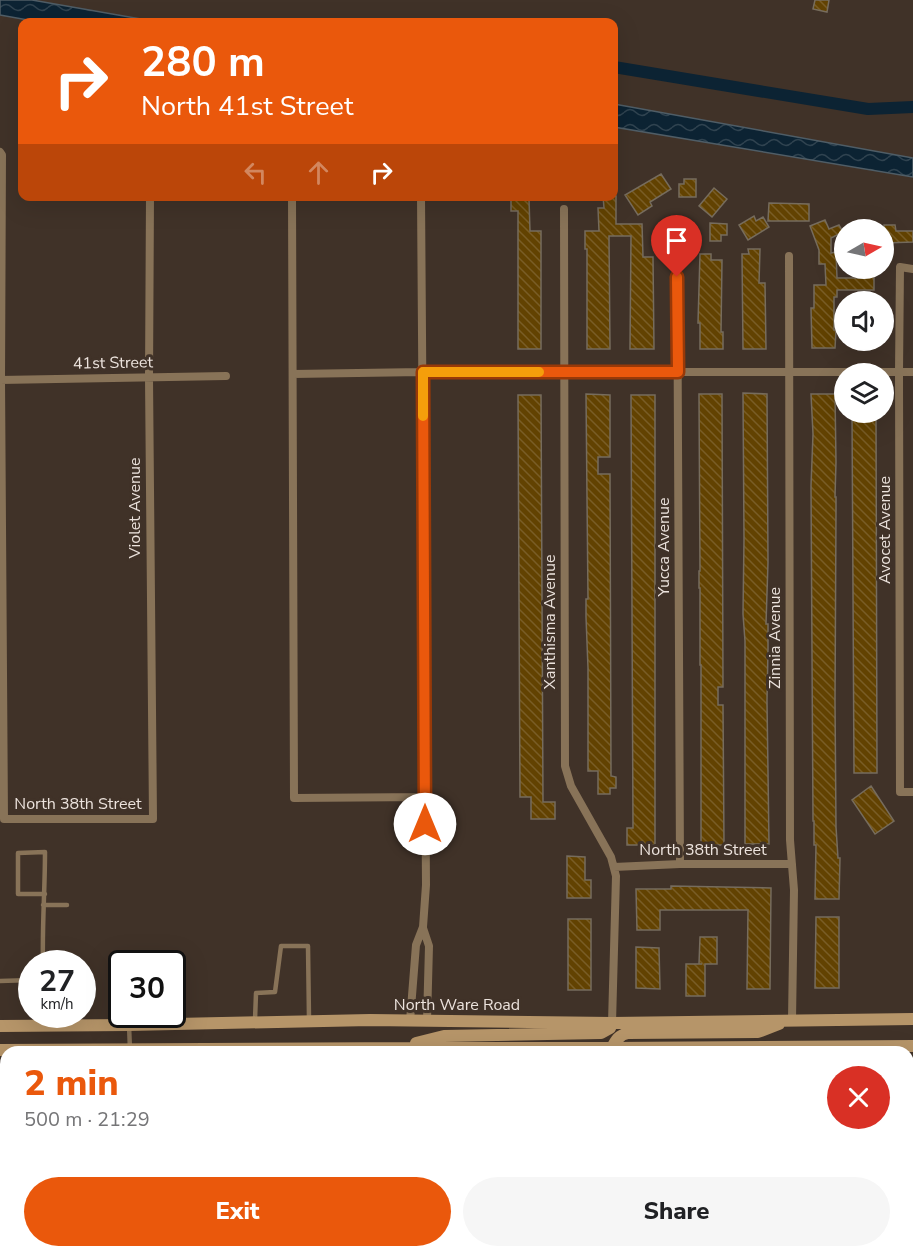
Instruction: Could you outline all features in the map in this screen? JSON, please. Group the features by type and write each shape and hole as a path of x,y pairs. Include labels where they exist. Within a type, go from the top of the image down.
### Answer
{"main road":[{"name":"North Ware Road","path":"186,1024 410,1021 612,1023 913,1019"},
{"path":"614,1046 618,1038 628,1033 758,1032 792,1020"},
{"name":"North Ware Road","path":"0,1026 18,1023"},
{"path":"408,1046 444,1036 602,1033 610,1028 612,1023"}],"street":[{"path":"0,152 2,155 0,380"},
{"name":"Violet Avenue","path":"150,201 149,378 153,819"},
{"path":"292,201 294,798 425,797"},
{"path":"410,1021 416,945 423,927 426,885 421,201"},
{"name":"Xanthisma Avenue","path":"564,209 565,766 572,786 611,856 616,876 612,1023"},
{"name":"Yucca Avenue","path":"677,230 680,864"},
{"name":"Zinnia Avenue","path":"789,256 790,816 794,890 792,1020"},
{"name":"Avocet Avenue","path":"913,269 900,267 899,372 900,792 913,792"},
{"path":"293,374 564,371 913,372"},
{"name":"41st Street","path":"0,380 225,376"},
{"name":"North 38th Street","path":"0,380 4,819 153,819"},
{"name":"North 38th Street","path":"614,867 680,864 792,864"},
{"path":"423,927 429,946 427,1021"},
{"path":"414,976 428,977"}],"lane":[{"path":"42,950 45,894 45,852 18,853 18,894 45,894"},
{"path":"43,905 67,905"},
{"path":"255,1023 256,993 275,992 281,946 308,946 309,1022"},
{"path":"0,981 18,980"},
{"path":"129,1028 130,1046"}],"water":[{"path":"0,0 32,0 135,18 18,18 0,15"},
{"path":"618,105 913,158 913,177 618,128"}],"building":[{"path":"815,0 829,0 827,12 813,9"},
{"path":"661,174 671,189 650,202 652,206 638,215 625,195"},
{"path":"684,179 696,179 696,197 679,197 679,184 684,184"},
{"path":"714,188 727,199 712,217 699,206"},
{"path":"511,201 529,201 530,231 541,231 541,349 518,349 518,211 511,211"},
{"path":"603,201 616,201 616,224 642,224 643,257 653,257 654,349 630,349 631,236 609,236 610,349 587,349 585,231 599,231 598,208 604,208"},
{"path":"769,203 809,204 809,221 768,221"},
{"path":"754,216 756,221 763,217 769,227 748,240 739,225"},
{"path":"825,220 829,229 834,227 831,253 834,252 834,279 874,279 874,290 834,291 834,348 812,348 811,308 814,308 814,285 826,285 825,264 819,264 819,250 810,226"},
{"path":"710,223 727,224 727,235 721,235 721,241 710,241"},
{"path":"894,225 896,231 913,231 913,242 894,243"},
{"path":"748,249 760,249 759,283 765,283 766,349 743,349 742,254 749,254"},
{"path":"700,254 711,254 711,260 722,260 721,332 723,332 723,349 700,349 700,323 698,323"},
{"path":"743,393 767,394 766,624 768,624 769,844 745,844"},
{"path":"586,394 610,395 610,457 598,457 598,474 610,474 611,776 616,777 616,788 610,788 610,794 598,794 598,771 588,771"},
{"path":"699,394 722,394 723,687 718,687 718,705 723,705 724,845 701,845"},
{"path":"811,394 834,394 836,827 838,858 840,858 839,899 815,899 811,486 813,434"},
{"path":"518,395 541,395 543,802 555,802 555,819 531,819 531,797 520,797"},
{"path":"631,395 655,395 655,845 627,845 627,828 633,828"},
{"path":"852,423 876,423 877,773 854,773"},
{"path":"871,786 894,821 875,834 852,800"},
{"path":"567,856 585,857 585,880 591,880 591,898 567,898"},
{"path":"671,886 771,888 770,989 747,989 748,910 660,910 660,930 637,930 636,889 671,889"},
{"path":"816,917 839,917 839,988 815,988"},
{"path":"568,919 591,919 591,990 568,990"},
{"path":"700,937 717,937 717,964 705,964 705,996 686,996 686,964 699,964"},
{"path":"636,947 659,948 660,989 636,988"}],"waterway":[{"path":"618,68 868,109 913,107"}],"slow traffic":[{"path":"423,416 423,372 539,372"}],"route":[{"path":"425,824 423,372 678,372 677,277"}]}
